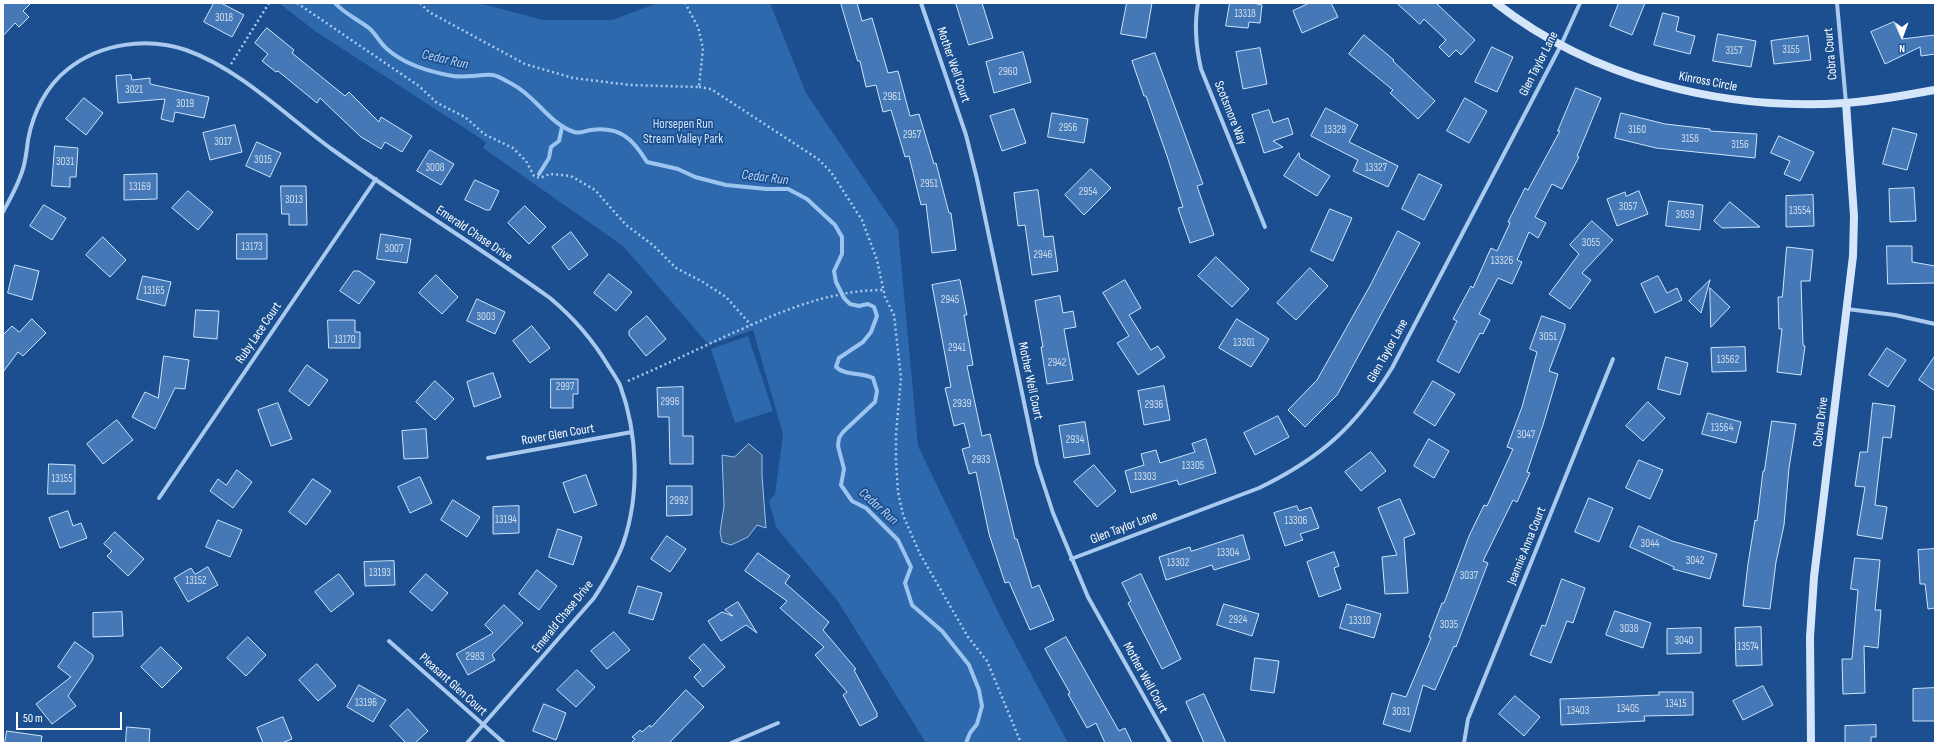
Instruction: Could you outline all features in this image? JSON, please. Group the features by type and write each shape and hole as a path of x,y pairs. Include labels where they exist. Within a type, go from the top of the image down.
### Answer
{"street":[{"name":"Mother Well Court","path":"922,3 966,135 977,179 1037,464 1053,514 1070,559 1088,597 1170,743"},
{"name":"Scotsmore Way","path":"1198,3 1195,27 1201,69 1265,228"},
{"name":"Kinross Circle","path":"1496,3 1562,45 1594,60 1634,76 1710,96 1766,103 1846,103 1935,90"},
{"name":"Glen Taylor Lane","path":"1070,559 1259,488 1284,476 1310,460 1335,440 1356,419 1375,395 1392,368 1562,45 1580,3"},
{"name":"Cobra Court","path":"1837,3 1846,103"},
{"name":"Emerald Chase Drive","path":"3,212 18,184 24,165 34,117 43,98 54,82 68,69 85,57 106,48 126,44 161,45 184,50 205,58 227,70 332,149 556,302 585,331 620,385 632,432 635,462 630,519 622,545 609,574 587,608 467,743"},
{"name":"Cobra Drive","path":"1810,743 1810,637 1814,577 1848,309 1853,256 1854,216 1846,103"},
{"name":"Ruby Lace Court","path":"160,498 376,180"},
{"path":"1848,309 1895,315 1935,324"},
{"name":"Jeannie Anna Court","path":"1464,743 1468,719 1613,359"},
{"name":"Rover Glen Court","path":"488,458 632,432"},
{"name":"Pleasant Glen Court","path":"389,641 504,743"},
{"path":"731,743 778,722"}],"path":[{"path":"227,70 270,3"},
{"path":"297,3 419,86 437,103 466,117 484,134 513,148 526,161 534,176 540,178 550,174 571,176 595,190 626,225 654,246 676,268 703,282 726,297 751,325"},
{"path":"420,3 429,12 525,64 573,78 630,85 698,87 711,89 747,111 818,159 831,172 862,220 876,260 883,290 894,315 901,378 896,434 896,461 898,492 903,515 928,568 968,637 987,661 1021,743"},
{"path":"685,3 698,27 703,48 698,87"},
{"path":"620,385 751,325 809,301 863,290 883,290"}],"green space":[{"name":"Horsepen Run Stream Valley Park","path":"279,3 479,3 543,20 612,20 658,3 770,3 806,93 898,229 918,446 1002,620 1068,743 926,743 837,600 776,527 769,501 775,494 783,434 753,330 709,345 623,246 483,148 486,142 315,31"},
{"path":"748,336 773,411 735,423 711,349"}],"shaded area":[{"path":"749,444 762,455 766,528 757,525 748,537 731,545 722,542 720,532 724,506 722,455 734,457"}],"building":[{"path":"3,3 31,3 23,11 29,17 19,27 15,23 3,36"},
{"path":"214,3 221,3 244,15 232,37 204,22"},
{"path":"841,3 857,3 862,21 872,18 888,73 898,71 910,116 919,114 934,164 936,163 949,213 951,213 956,250 932,253 926,204 921,205 909,156 905,157 891,110 883,112 876,85 866,87 860,61 858,61"},
{"path":"956,3 982,3 993,38 969,45"},
{"path":"1127,3 1152,3 1146,38 1121,34"},
{"path":"1230,3 1253,3 1262,5 1260,23 1249,22 1248,28 1226,26"},
{"path":"1310,3 1331,3 1338,17 1302,33 1293,11"},
{"path":"1397,3 1436,3 1475,40 1461,55 1456,50 1449,57 1439,47 1446,40 1424,19 1420,24"},
{"path":"1619,3 1645,3 1632,35 1610,26"},
{"path":"1663,13 1679,17 1676,31 1695,36 1690,54 1654,45"},
{"path":"1894,22 1902,39 1935,35 1935,54 1921,56 1920,47 1885,64 1871,32"},
{"path":"267,28 294,50 292,53 345,96 349,92 379,122 381,117 412,136 402,152 385,142 381,149 361,137 320,98 317,103 278,71 276,72 262,61 268,54 255,43"},
{"path":"1718,34 1756,41 1751,67 1713,61"},
{"path":"1364,35 1394,60 1393,61 1435,101 1418,119 1390,93 1393,90 1349,54"},
{"path":"1808,36 1811,60 1774,64 1771,41"},
{"path":"1492,47 1513,57 1497,92 1475,82"},
{"path":"1260,48 1267,84 1243,89 1236,52"},
{"path":"1023,52 1031,82 994,93 986,62"},
{"path":"1155,53 1203,184 1197,186 1214,235 1190,243 1178,208 1183,207 1167,156 1132,61"},
{"path":"131,75 132,80 150,78 150,84 209,97 204,118 175,112 173,122 161,119 165,99 118,103 116,76"},
{"path":"1576,88 1601,98 1577,156 1579,157 1562,189 1552,184 1535,217 1546,223 1538,238 1529,232 1517,260 1522,262 1512,284 1498,278 1479,314 1490,320 1483,334 1480,333 1459,373 1437,361 1457,321 1453,319 1471,286 1473,288 1491,248 1497,251 1510,223 1508,222 1525,188 1528,190 1560,131 1558,131"},
{"path":"84,98 103,113 86,135 66,119"},
{"path":"1465,98 1487,111 1469,143 1447,131"},
{"path":"1326,108 1358,125 1349,142 1398,166 1388,187 1353,171 1358,160 1311,136"},
{"path":"1014,109 1026,143 1002,151 990,116"},
{"path":"1269,110 1273,123 1288,118 1293,134 1273,141 1283,147 1264,153 1252,115"},
{"path":"1052,113 1088,119 1084,143 1048,137"},
{"path":"1621,113 1665,124 1710,129 1710,131 1757,134 1755,158 1656,148 1615,138"},
{"path":"235,125 242,152 210,160 203,133"},
{"path":"1893,128 1917,134 1907,170 1883,164"},
{"path":"1779,136 1814,152 1800,181 1784,174 1790,161 1771,153"},
{"path":"257,142 281,153 270,177 246,166"},
{"path":"55,146 78,148 76,177 70,177 70,187 52,186"},
{"path":"430,150 454,164 441,185 417,171"},
{"path":"1299,153 1300,158 1330,176 1317,196 1284,176"},
{"path":"1091,169 1111,188 1084,215 1065,195"},
{"path":"157,174 157,199 124,200 124,175"},
{"path":"1419,174 1442,185 1424,220 1402,209"},
{"path":"475,180 499,191 490,210 486,210 465,200"},
{"path":"281,186 306,186 307,225 289,225 289,214 282,214"},
{"path":"1914,188 1916,221 1890,222 1889,189"},
{"path":"1038,190 1044,237 1053,236 1058,271 1032,275 1025,225 1018,226 1014,193"},
{"path":"188,191 213,212 198,230 172,208"},
{"path":"1639,191 1648,214 1617,226 1607,199 1625,192 1626,196"},
{"path":"1813,195 1814,226 1786,227 1786,196"},
{"path":"1669,201 1703,205 1700,230 1666,226"},
{"path":"1730,202 1760,227 1722,228 1714,221"},
{"path":"44,205 66,218 52,240 30,226"},
{"path":"525,206 546,227 529,244 508,223"},
{"path":"1330,209 1352,218 1333,261 1311,251"},
{"path":"1592,221 1613,240 1582,273 1591,280 1570,309 1549,294 1579,254 1570,245"},
{"path":"1398,231 1420,243 1337,395 1305,427 1288,410 1317,380 1371,284"},
{"path":"571,232 588,255 569,270 552,247"},
{"path":"237,234 267,234 267,259 237,259"},
{"path":"381,234 411,239 407,263 377,259"},
{"path":"103,237 126,260 110,277 86,255"},
{"path":"1887,246 1912,246 1912,262 1935,266 1935,283 1888,284"},
{"path":"1787,247 1813,250 1810,281 1801,281 1803,345 1805,346 1801,375 1777,372 1782,329 1779,329 1778,297 1782,297"},
{"path":"1216,257 1249,289 1232,307 1198,276"},
{"path":"15,265 39,271 32,300 8,293"},
{"path":"1310,268 1328,286 1296,320 1277,303"},
{"path":"354,271 359,271 375,282 359,304 340,291"},
{"path":"609,274 632,292 616,311 594,293"},
{"path":"436,275 458,297 442,314 419,293"},
{"path":"143,276 171,282 165,306 137,299"},
{"path":"1658,276 1667,293 1677,288 1682,300 1655,313 1641,284"},
{"path":"960,280 967,315 964,315 973,365 967,366 982,436 990,434 1015,539 1017,539 1032,588 1039,585 1054,620 1030,630 1009,582 1005,583 989,534 976,472 969,474 962,449 970,447 964,423 954,426 945,388 951,387 932,285"},
{"path":"1125,280 1141,308 1129,315 1151,350 1158,346 1165,357 1138,375 1117,343 1129,336 1103,293"},
{"path":"1710,280 1701,313 1689,301"},
{"path":"1710,288 1730,307 1711,327"},
{"path":"1060,296 1063,313 1073,311 1076,327 1064,329 1073,380 1047,384 1041,347 1043,347 1035,301"},
{"path":"477,299 505,312 495,334 467,321"},
{"path":"196,310 219,311 217,339 194,337"},
{"path":"647,316 666,339 646,356 629,335 629,331"},
{"path":"1542,316 1565,324 1565,328 1549,371 1558,374 1527,472 1530,473 1517,502 1513,500 1483,561 1488,563 1456,647 1454,646 1435,690 1423,685 1410,732 1383,724 1392,693 1406,697 1431,638 1429,637 1442,603 1444,603 1469,536 1484,505 1487,506 1513,449 1507,447 1522,407 1537,352 1530,349"},
{"path":"32,319 46,333 23,356 18,352 3,372 3,335 12,326 19,332"},
{"path":"1237,319 1269,339 1251,367 1219,348"},
{"path":"328,320 355,320 355,332 360,332 360,348 329,348"},
{"path":"532,326 550,348 530,363 513,341"},
{"path":"1745,347 1746,371 1712,372 1711,348"},
{"path":"1887,348 1906,360 1888,387 1869,375"},
{"path":"164,356 189,360 185,389 175,388 155,429 132,417 145,392 158,398"},
{"path":"1935,356 1935,391 1919,380"},
{"path":"1666,357 1688,363 1680,395 1658,389"},
{"path":"307,365 328,380 309,406 289,391"},
{"path":"493,373 501,397 474,407 467,382"},
{"path":"551,379 578,379 578,394 573,394 573,408 551,408"},
{"path":"435,381 454,399 435,420 416,402"},
{"path":"1433,381 1455,394 1435,426 1414,413"},
{"path":"1164,386 1170,420 1144,425 1138,391"},
{"path":"683,387 683,436 693,436 693,464 670,464 669,417 658,417 657,388"},
{"path":"1648,402 1665,418 1643,441 1626,426"},
{"path":"278,403 292,439 271,446 258,410"},
{"path":"1873,403 1895,406 1891,438 1883,437 1875,505 1887,507 1882,539 1857,535 1865,487 1855,486 1860,452 1867,452"},
{"path":"1708,413 1741,422 1736,443 1702,434"},
{"path":"1278,416 1289,437 1255,455 1244,433"},
{"path":"117,420 133,440 103,464 87,444"},
{"path":"1772,421 1796,424 1789,468 1784,525 1776,562 1770,609 1743,606 1748,564 1755,520 1757,521 1763,471"},
{"path":"1085,422 1090,454 1064,458 1059,426"},
{"path":"426,429 428,458 404,459 402,431"},
{"path":"1206,439 1216,473 1179,485 1177,480 1131,493 1125,471 1144,465 1141,454 1156,450 1160,463 1195,452 1192,444"},
{"path":"1429,439 1449,451 1434,478 1414,466"},
{"path":"1371,452 1386,471 1361,491 1345,472"},
{"path":"1639,460 1663,470 1650,499 1626,488"},
{"path":"49,464 75,465 75,494 48,494"},
{"path":"1094,465 1116,491 1097,507 1074,482"},
{"path":"237,470 252,482 233,508 210,491 218,479 226,485"},
{"path":"586,475 597,505 574,513 563,483"},
{"path":"420,477 432,503 410,513 398,487"},
{"path":"313,479 331,491 306,525 289,512"},
{"path":"667,486 692,486 692,515 667,516"},
{"path":"1589,498 1613,508 1599,542 1575,532"},
{"path":"1400,499 1415,534 1404,538 1408,593 1385,594 1382,557 1397,555 1378,508"},
{"path":"453,500 480,517 467,537 441,520"},
{"path":"519,506 519,533 493,534 493,507"},
{"path":"1297,506 1299,511 1311,507 1319,528 1300,534 1303,540 1285,546 1274,513"},
{"path":"68,511 73,526 81,523 87,538 60,548 49,518"},
{"path":"218,520 242,530 230,557 206,547"},
{"path":"1639,526 1672,541 1717,554 1710,579 1673,569 1674,567 1630,547"},
{"path":"558,529 582,537 573,565 549,557"},
{"path":"115,532 144,559 128,576 107,556 112,551 104,544"},
{"path":"1243,535 1250,559 1214,570 1212,565 1166,580 1159,557 1190,547 1191,551"},
{"path":"667,536 686,549 670,572 651,559"},
{"path":"1935,549 1935,608 1928,609 1925,584 1920,584 1918,550"},
{"path":"1334,552 1339,566 1334,568 1341,589 1319,597 1307,562"},
{"path":"758,553 790,576 785,583 829,622 823,630 856,669 854,670 877,713 877,717 860,726 843,695 847,692 815,655 824,647 780,608 787,601 745,571"},
{"path":"1855,558 1880,560 1875,610 1881,610 1878,648 1864,646 1865,693 1843,694 1842,659 1852,659 1858,590 1851,589"},
{"path":"394,561 395,585 365,586 364,562"},
{"path":"208,567 218,585 188,602 174,578 191,568 195,574"},
{"path":"537,570 557,586 539,610 519,594"},
{"path":"339,574 354,594 331,612 315,592"},
{"path":"426,574 448,593 432,611 410,592"},
{"path":"1141,574 1181,659 1162,669 1128,603 1131,601 1122,583"},
{"path":"1562,579 1585,588 1573,623 1567,621 1551,663 1530,655 1542,625 1545,626"},
{"path":"638,586 662,593 653,620 629,613"},
{"path":"738,602 757,633 746,625 721,641 708,621 722,612 733,616 725,610"},
{"path":"1224,604 1259,614 1252,636 1217,625"},
{"path":"1347,604 1381,614 1374,638 1340,628"},
{"path":"504,605 523,623 492,655 495,660 468,675 456,654 493,633 485,625"},
{"path":"1615,611 1651,623 1643,648 1606,635"},
{"path":"122,612 123,636 93,637 93,613"},
{"path":"1761,627 1762,665 1736,666 1735,628"},
{"path":"1701,628 1701,653 1667,654 1667,629"},
{"path":"614,632 630,650 607,669 591,651"},
{"path":"248,637 266,655 246,676 227,658"},
{"path":"1066,637 1119,731 1125,728 1132,743 1105,743 1096,723 1087,728 1068,694 1070,693 1045,649"},
{"path":"75,642 93,655 93,659 68,696 76,706 52,724 36,704 71,677 58,667"},
{"path":"704,644 725,667 703,687 694,677 701,670 689,658"},
{"path":"161,647 182,668 162,688 141,667"},
{"path":"1255,658 1279,661 1274,693 1251,690"},
{"path":"317,664 336,686 318,701 299,680"},
{"path":"577,670 595,687 576,707 557,690"},
{"path":"359,685 386,700 373,722 347,707"},
{"path":"1763,686 1773,705 1743,720 1733,701"},
{"path":"1935,688 1935,721 1913,721 1913,689"},
{"path":"686,690 704,707 669,743 631,743 635,739 632,737 640,730 642,732 650,725 651,727"},
{"path":"1659,692 1693,692 1693,715 1644,716 1645,721 1561,725 1560,699 1659,695"},
{"path":"1204,694 1226,743 1204,743 1186,702"},
{"path":"1515,696 1540,717 1524,736 1499,714"},
{"path":"544,704 566,713 556,740 533,731"},
{"path":"408,709 428,731 415,743 406,743 390,726"},
{"path":"283,717 292,739 282,743 263,743 257,728"},
{"path":"1876,725 1876,737 1871,737 1871,743 1845,743 1845,726"},
{"path":"127,727 150,729 149,743 126,743"},
{"path":"7,731 42,736 41,743 5,743"}],"waterway":[{"name":"Cedar Run","path":"335,3 369,28 382,44 394,55 410,64 427,70 453,76 498,76 520,89 549,116 565,128 576,133 601,129 618,132 631,141 647,162 678,169 695,177 726,185 767,189 788,189 807,199 835,225 842,237 842,254 834,271 836,282 844,298 850,304 859,306 868,304 874,307 877,316 871,332 863,342 839,358 836,367 844,372 873,378 877,391 875,402 843,432 839,438 838,446 844,469 841,485 852,501 866,508 898,540 911,567 905,583 912,605 942,631 969,665 979,690 982,706 977,724 970,733 966,743"},
{"path":"539,174 549,158 551,147 559,141 562,127"}]}
